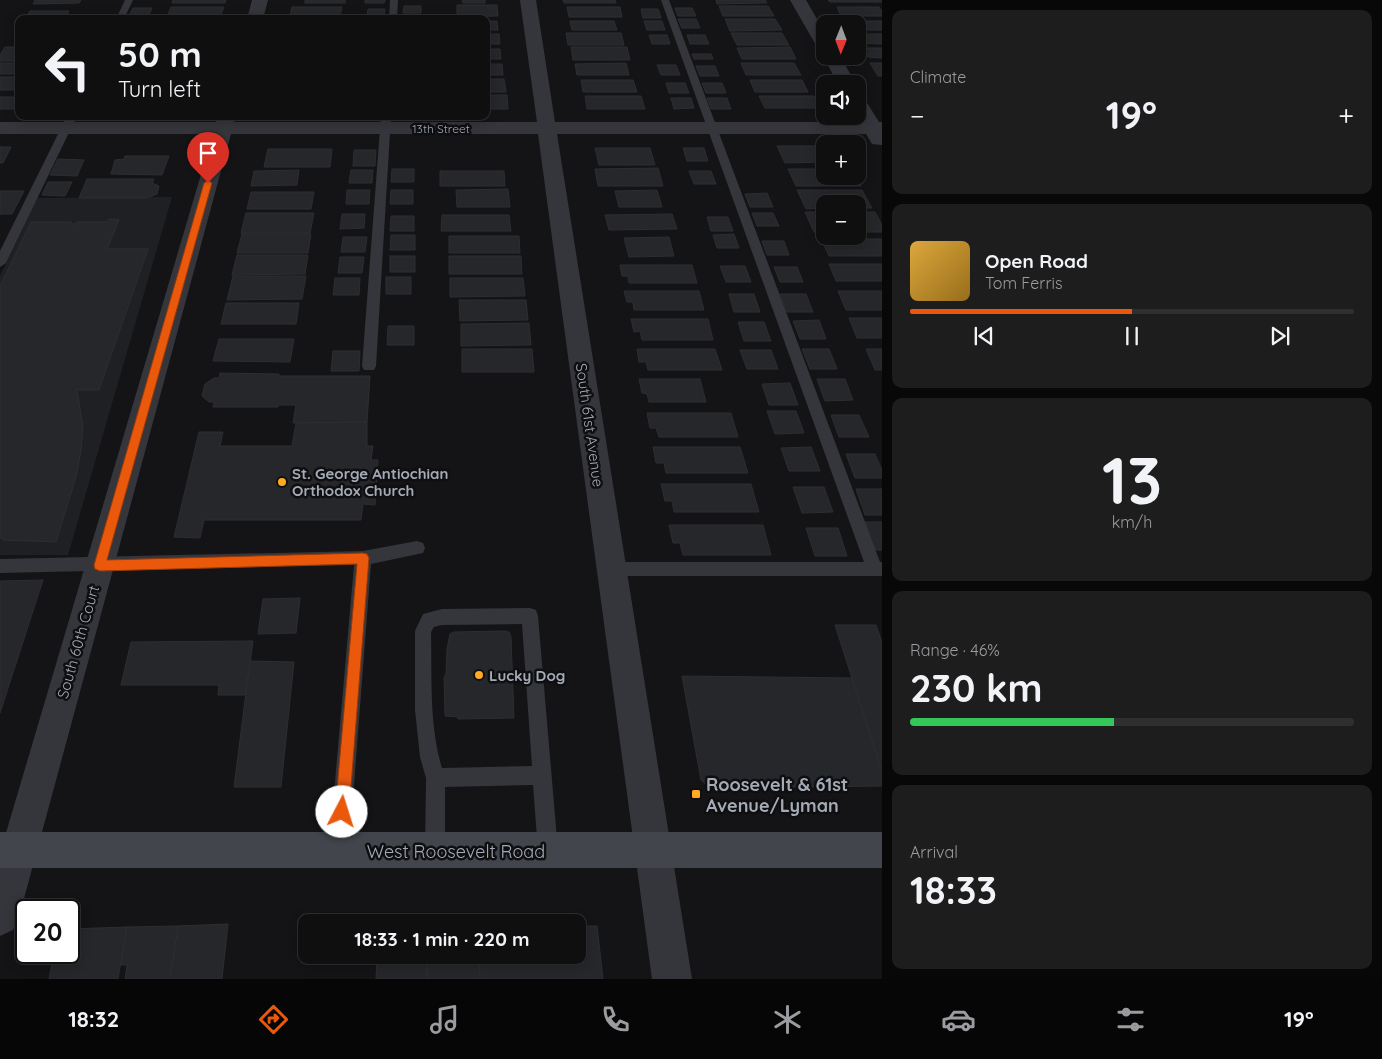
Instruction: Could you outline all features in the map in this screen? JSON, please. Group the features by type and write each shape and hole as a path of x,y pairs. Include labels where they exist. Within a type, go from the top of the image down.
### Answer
{"main road":[{"name":"West Roosevelt Road","path":"10,850 882,850"}],"street":[{"path":"256,15 260,0"},
{"name":"South 61st Avenue","path":"528,0 672,979"},
{"path":"798,0 816,31"},
{"path":"866,113 877,128 882,145"},
{"name":"13th Street","path":"0,128 69,122 386,122 547,128 877,128"},
{"name":"South 60th Court","path":"0,917 10,850 100,565 225,122"}],"lane":[{"path":"122,15 129,0"},
{"path":"392,15 394,0"},
{"path":"612,570 878,568 665,0"},
{"path":"0,263 69,122"},
{"path":"369,366 386,122"},
{"path":"0,566 363,558 417,548"},
{"path":"339,850 363,558"},
{"path":"435,851 435,778 429,757 424,710 424,631 429,620 442,617 530,616 548,851"},
{"path":"435,778 542,775"}],"shaded area":[{"path":"172,197 68,555 0,555 0,276 37,198"}],"building":[{"path":"35,0 81,0 79,3 33,4"},
{"path":"173,0 226,0 225,3 172,3"},
{"path":"305,0 345,0 345,3 305,3"},
{"path":"365,0 385,0 384,3 365,3"},
{"path":"462,0 485,0 485,3 463,3"},
{"path":"563,0 615,0 616,3 564,3"},
{"path":"716,0 765,0 767,3 717,4"},
{"path":"828,0 881,0 882,2 830,2"},
{"path":"457,5 497,5 498,16 457,15"},
{"path":"404,6 421,6 421,13 403,13"},
{"path":"719,6 768,6 774,16 723,16"},
{"path":"171,7 224,7 221,15 168,15"},
{"path":"292,7 342,7 340,15 290,15"},
{"path":"567,7 620,7 622,17 569,17"},
{"path":"837,7 879,7 882,11 882,16 841,15"},
{"path":"133,8 152,8 149,15 129,15"},
{"path":"675,8 692,8 696,16 678,16"},
{"path":"368,9 385,9 384,15 367,15"},
{"path":"641,9 658,9 661,18 643,18"},
{"path":"30,11 69,11 67,15 28,15"},
{"path":"678,19 696,19 700,28 682,28"},
{"path":"725,19 775,19 782,30 730,31"},
{"path":"490,21 497,21 498,30 490,30"},
{"path":"570,21 614,21 617,30 572,30"},
{"path":"644,21 662,21 665,30 647,30"},
{"path":"866,21 882,21 882,30 866,30"},
{"path":"566,33 621,33 624,45 568,45"},
{"path":"731,33 782,33 789,45 737,45"},
{"path":"490,34 499,34 500,44 490,44"},
{"path":"866,34 882,34 882,44 866,43"},
{"path":"649,35 667,35 670,44 652,44"},
{"path":"687,35 705,35 709,44 690,44"},
{"path":"5,47 15,47 15,61 0,61 0,55"},
{"path":"571,47 627,47 630,60 573,60"},
{"path":"790,47 796,59 742,59 737,48"},
{"path":"866,48 882,48 882,58 868,57 866,53 870,53"},
{"path":"490,49 500,49 501,59 490,59"},
{"path":"692,54 711,54 713,59 694,59"},
{"path":"0,63 15,63 15,74 0,74"},
{"path":"626,63 629,75 577,75 575,64"},
{"path":"741,63 794,63 801,75 746,75"},
{"path":"870,63 882,63 882,76 878,76"},
{"path":"490,64 502,64 503,75 490,75"},
{"path":"657,65 676,65 680,75 661,75"},
{"path":"696,66 715,66 719,76 700,76"},
{"path":"0,77 15,77 15,90 0,90"},
{"path":"490,79 504,79 506,92 490,92"},
{"path":"581,80 633,80 637,92 583,92"},
{"path":"750,80 802,80 808,92 755,92"},
{"path":"666,83 685,83 689,93 669,93"},
{"path":"702,83 722,83 726,93 706,93"},
{"path":"490,95 507,95 508,109 490,109"},
{"path":"585,96 641,96 645,109 587,109"},
{"path":"759,96 814,96 816,100 816,108 765,108"},
{"path":"0,97 15,97 15,109 0,109"},
{"path":"671,98 691,98 694,108 674,109"},
{"path":"707,98 727,98 731,109 711,109"},
{"path":"777,146 816,146 816,162 785,163"},
{"path":"0,147 11,147 3,163 0,163"},
{"path":"595,148 650,148 655,165 599,165"},
{"path":"683,148 704,148 708,161 687,161"},
{"path":"268,149 332,149 330,167 264,167"},
{"path":"354,150 376,150 375,166 353,166"},
{"path":"125,156 169,156 162,175 111,174 115,160 124,159"},
{"path":"58,159 84,160 77,176 50,175"},
{"path":"658,168 663,186 598,186 595,169"},
{"path":"392,169 414,169 414,182 391,182"},
{"path":"788,169 816,169 816,185 861,186 796,186"},
{"path":"299,170 297,185 251,186 254,171"},
{"path":"351,170 373,170 372,183 349,183"},
{"path":"440,171 504,171 505,186 440,186"},
{"path":"689,171 711,171 716,184 694,184"},
{"path":"87,179 154,179 152,183 159,186 157,194 147,198 79,198"},
{"path":"48,182 72,182 65,196 42,195"},
{"path":"508,189 510,207 457,207 456,190"},
{"path":"347,190 370,190 369,204 346,204"},
{"path":"391,190 413,190 413,204 390,204"},
{"path":"657,190 662,207 619,207 615,191"},
{"path":"797,190 862,190 865,195 816,195 816,208 806,209"},
{"path":"0,191 24,191 12,214 0,214"},
{"path":"251,192 314,192 311,209 247,209"},
{"path":"767,193 773,207 750,207 745,194"},
{"path":"866,197 872,208 866,208"},
{"path":"805,212 816,212 816,232 814,232"},
{"path":"866,212 875,212 882,225 882,232 866,232"},
{"path":"246,213 314,213 310,233 241,233"},
{"path":"752,213 773,213 779,226 757,226"},
{"path":"342,214 365,214 364,228 340,229"},
{"path":"672,214 677,229 609,230 605,215"},
{"path":"442,215 509,215 511,231 441,231"},
{"path":"391,216 414,216 414,231 390,231"},
{"path":"707,217 728,217 733,231 711,231"},
{"path":"109,219 119,220 107,249 148,249 99,390 77,390 83,427 81,450 76,477 56,542 3,540 4,538 0,538 0,286 31,222 71,222 70,224 76,224 77,222 107,222"},
{"path":"242,234 311,234 308,253 237,253"},
{"path":"734,234 739,248 717,248 713,235"},
{"path":"391,235 415,235 415,250 390,250"},
{"path":"449,236 519,236 520,253 449,253"},
{"path":"343,237 367,237 365,252 341,252"},
{"path":"669,237 674,256 629,257 624,238"},
{"path":"866,239 882,239 882,256 829,256 824,245 866,245"},
{"path":"762,241 784,241 789,255 767,255"},
{"path":"237,255 308,255 305,274 232,275"},
{"path":"390,256 415,256 415,272 390,272"},
{"path":"449,256 521,256 522,274 449,274"},
{"path":"340,257 364,257 362,273 338,273"},
{"path":"829,264 882,264 882,281 836,281"},
{"path":"620,265 692,265 697,283 629,283 628,276 622,276"},
{"path":"720,266 745,266 751,282 726,282"},
{"path":"774,267 797,267 803,282 780,282"},
{"path":"233,276 306,276 302,299 227,300"},
{"path":"386,277 411,277 411,294 386,294"},
{"path":"335,278 360,278 359,295 333,295"},
{"path":"450,278 523,278 525,296 450,297"},
{"path":"624,291 699,291 704,310 634,310 633,302 627,302"},
{"path":"838,291 882,291 882,310 846,310"},
{"path":"729,294 754,294 760,312 734,312"},
{"path":"780,294 806,294 813,312 787,312"},
{"path":"459,300 526,300 528,320 460,321"},
{"path":"226,303 299,303 296,324 221,324"},
{"path":"849,318 882,318 882,338 857,338"},
{"path":"631,319 708,319 713,340 642,340 640,331 634,332"},
{"path":"819,320 826,339 800,339 793,321"},
{"path":"738,322 764,322 771,341 744,341"},
{"path":"529,323 531,345 461,346 461,324"},
{"path":"388,326 414,326 414,345 387,345"},
{"path":"219,339 294,339 290,362 213,361"},
{"path":"462,349 532,349 534,372 462,372"},
{"path":"637,349 715,349 722,370 648,370 646,362 639,362"},
{"path":"802,349 829,349 837,369 810,369"},
{"path":"866,349 882,349 882,370 875,370"},
{"path":"740,350 771,350 778,369 747,369"},
{"path":"333,351 360,351 359,371 331,371"},
{"path":"220,373 279,374 279,376 370,376 367,422 293,423 296,405 278,405 278,407 213,407 214,402 209,402 202,396 205,384 214,378 219,378"},
{"path":"639,379 700,379 706,402 649,402 647,394 642,393"},
{"path":"817,379 845,379 853,400 825,401"},
{"path":"790,383 798,405 769,405 762,384"},
{"path":"767,411 796,411 804,433 775,434"},
{"path":"647,413 731,413 738,437 659,437 656,428 650,428"},
{"path":"831,415 859,415 869,437 839,437"},
{"name":"St. George Antiochian Orthodox Church","path":"367,422 367,446 373,446 371,460 378,460 375,505 363,504 361,520 204,520 200,538 174,537 199,432 223,432 220,446 292,446 296,423"},
{"path":"653,447 740,447 748,473 666,473 664,463 656,463"},
{"path":"811,447 820,471 789,471 781,448"},
{"path":"846,454 875,454 882,470 882,478 855,478"},
{"path":"661,484 751,484 759,512 674,512 672,501 665,501"},
{"path":"793,487 824,487 833,512 802,513"},
{"path":"856,489 882,489 882,515 865,515"},
{"path":"865,522 882,522 882,550 875,550"},
{"path":"669,525 763,525 771,555 683,555 680,543 673,543"},
{"path":"806,528 838,528 847,556 815,556"},
{"path":"43,580 0,713 0,581"},
{"path":"300,598 296,633 258,634 263,599"},
{"path":"835,625 876,625 882,642 882,772"},
{"name":"Lucky Dog","path":"454,632 509,632 511,637 514,718 458,719 458,717 445,716 444,677 446,674 450,634"},
{"path":"253,641 246,695 218,695 219,685 121,685 131,642"},
{"path":"250,661 294,662 281,787 234,787"},
{"path":"682,676 852,678 882,772 882,786 710,788 701,780"},
{"path":"228,924 222,979 170,979 178,926"},
{"path":"178,926 170,979 125,979 127,965 120,965 127,927"},
{"path":"586,926 597,926 603,979 480,979 479,964 586,964"},
{"path":"127,927 118,979 49,979 52,964 80,964 80,929"},
{"path":"377,964 427,964 427,979 376,979"},
{"path":"427,964 479,964 480,979 427,979"}],"place":[{"name":"St. George Antiochian Orthodox Church","path":"282,482"},
{"name":"Lucky Dog","path":"479,675"},
{"name":"Roosevelt & 61st Avenue/Lyman","path":"696,794"}],"route":[{"path":"208,183 100,565 363,558 342,812"}]}
